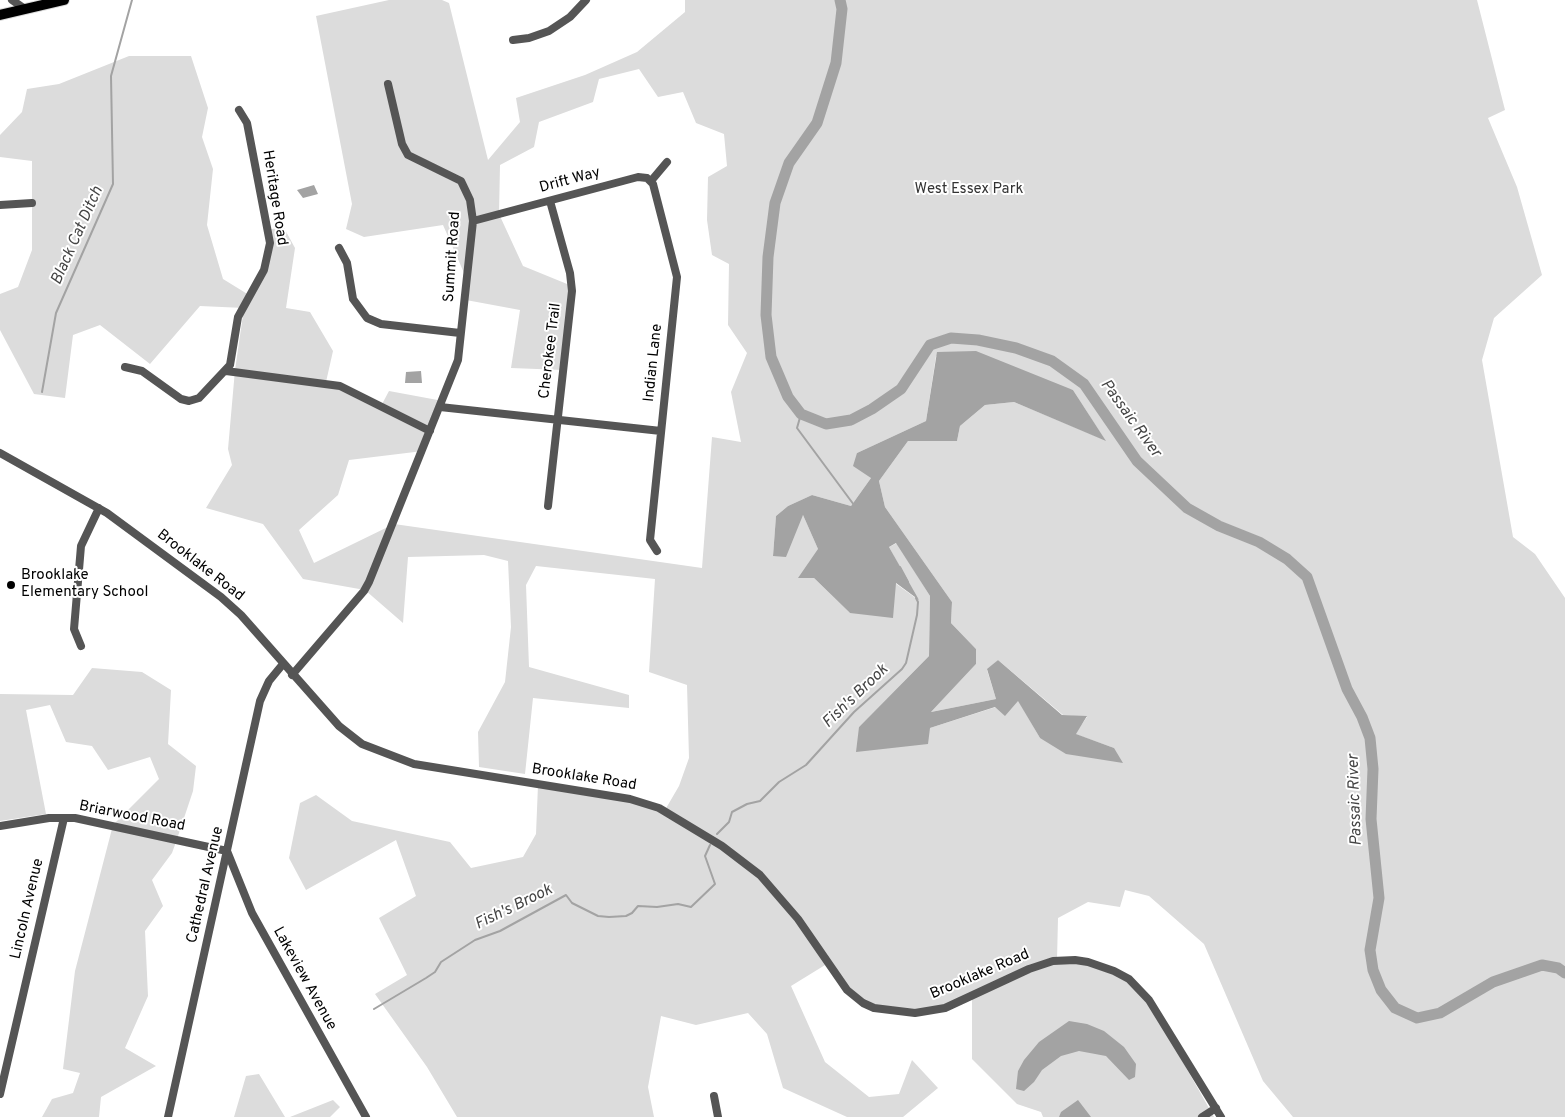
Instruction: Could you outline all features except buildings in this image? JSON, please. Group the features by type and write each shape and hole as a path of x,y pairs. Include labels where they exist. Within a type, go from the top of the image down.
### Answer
{"main road":[{"path":"0,15 64,0"}],"street":[{"path":"12,0 25,9"},
{"path":"513,40 529,38 549,31 570,17 586,0"},
{"name":"Summit Road","path":"388,84 404,149 412,159 461,181 470,200 472,221 456,367 430,431"},
{"name":"Heritage Road","path":"126,367 142,371 180,399 189,401 199,398 226,371 232,358 238,317 264,270 270,243 247,123 239,110"},
{"path":"651,181 667,162"},
{"name":"Drift Way","path":"472,221 638,177 647,178 651,181"},
{"name":"Indian Lane","path":"651,181 656,192 677,277 650,540 657,551"},
{"name":"Cherokee Trail","path":"548,506 572,282 550,201"},
{"path":"0,205 32,203"},
{"path":"339,248 347,263 353,300 368,318 381,324 460,333"},
{"path":"226,371 340,386 430,431 364,591 292,675"},
{"path":"440,407 661,431"},
{"name":"Brooklake Road","path":"0,453 99,508 234,608 292,675 349,735 372,749 388,756 436,768 630,799 659,808 731,852 760,875 798,919 847,990 859,1000 874,1008 905,1013 932,1011 961,1001 1029,969 1053,961 1075,960 1088,962 1114,971 1129,979 1149,1000 1222,1117"},
{"path":"81,646 74,629 81,546 99,508"},
{"name":"Cathedral Avenue","path":"168,1117 260,701 269,681 283,664"},
{"name":"Briarwood Road","path":"0,826 64,818 82,819 227,851"},
{"name":"Lincoln Avenue","path":"0,1094 64,818"},
{"name":"Lakeview Avenue","path":"227,851 252,913 366,1117"},
{"path":"0,1050 9,1052"},
{"path":"714,1096 718,1117"},
{"path":"1202,1117 1216,1108"}],"green space":[{"name":"West Essex Park","path":"389,0 442,0 449,3 488,160 520,122 516,98 585,75 637,52 685,12 685,0 1477,0 1505,110 1488,118 1517,187 1542,275 1494,318 1482,360 1513,537 1535,554 1565,598 1565,1117 1293,1117 1263,1081 1204,944 1149,896 1125,890 1120,907 1088,902 1058,918 1057,960 1110,968 1145,995 1214,1117 1043,1117 1041,1112 1017,1104 972,1059 972,997 922,1013 879,1009 857,998 830,962 791,986 825,1062 869,1097 899,1094 912,1060 938,1088 903,1117 847,1117 783,1088 767,1034 748,1013 696,1025 661,1016 648,1087 654,1117 457,1117 427,1067 375,994 407,975 379,918 416,896 396,840 306,890 289,858 300,803 316,795 352,821 450,842 471,868 523,857 536,834 538,785 630,798 665,810 679,786 689,758 687,685 649,672 655,579 536,566 526,585 529,667 629,695 629,708 533,698 525,774 479,767 478,732 505,682 511,627 508,561 484,555 408,557 403,623 365,590 303,579 263,524 206,508 232,465 228,449 235,370 244,308 200,306 150,364 100,325 73,335 65,398 34,394 0,330 0,294 18,287 32,250 32,161 0,157 0,135 22,112 27,89 59,84 129,56 191,56 208,108 202,137 213,169 207,225 223,279 249,295 269,258 269,230 283,226 295,248 286,308 310,312 333,351 326,382 381,406 389,391 443,401 423,451 349,460 338,495 299,530 314,563 394,524 702,568 712,437 741,442 731,392 747,353 728,325 729,264 712,255 707,220 708,177 727,166 724,134 696,123 683,92 658,97 639,69 599,79 593,102 539,122 534,147 500,165 499,214 523,266 572,286 563,370 511,368 520,310 466,300 468,282 443,225 364,237 346,229 352,204 316,16","holes":["936,356 1073,390 1105,440 1014,402 985,405 960,426 957,441 908,441 879,481 885,507 952,602 951,623 976,649 976,664 931,712 996,699 987,670 998,660 1063,715 1087,717 1075,734 1114,748 1040,738 1018,700 930,728 859,727 929,656 930,596 897,543 889,547 917,599 895,583 850,613 814,578 818,549 803,515 773,556 776,516 788,506 812,495 851,506 871,478 857,453 926,421"]},
{"path":"92,668 142,672 171,690 168,744 196,766 193,791 172,853 152,880 163,906 145,931 148,996 125,1048 156,1066 101,1097 99,1117 42,1117 52,1099 73,1093 80,1073 63,1069 75,971 113,825 159,779 150,757 108,770 92,746 66,742 50,705 26,710 46,814 0,821 0,694 73,695"},
{"path":"259,1074 285,1117 234,1117 246,1076"},
{"path":"333,1100 340,1107 330,1117 290,1117"}],"shaded area":[{"path":"314,185 318,194 303,198 297,190"},
{"path":"976,351 1073,390 1106,441 1014,402 985,405 960,426 957,441 908,441 879,481 885,507 952,602 951,623 976,649 976,664 931,712 996,699 987,669 998,660 1062,715 1087,716 1076,734 1114,748 1123,763 1066,754 1040,738 1018,701 1005,716 995,707 930,728 928,744 856,752 859,727 929,656 930,596 896,543 889,547 919,600 896,583 893,618 850,613 814,578 798,578 818,549 803,515 786,557 773,556 776,516 788,506 812,495 851,506 871,478 853,466 857,453 926,421 937,352"},
{"path":"421,371 422,383 405,383 406,372"},
{"path":"1069,1021 1087,1024 1104,1031 1124,1047 1136,1064 1135,1077 1129,1080 1106,1056 1079,1051 1061,1056 1042,1070 1034,1082 1024,1091 1016,1089 1018,1071 1024,1060 1039,1042"},
{"path":"1078,1100 1091,1117 1059,1117 1061,1112"}],"waterway":[{"name":"Black Cat Ditch","path":"42,392 56,313 113,184 111,76 132,0"},
{"name":"Passaic River","path":"840,0 842,9 836,63 817,123 789,163 775,203 768,257 766,315 771,357 788,397 801,414 826,424 851,420 872,409 901,389 930,345 951,338 978,340 1016,348 1052,361 1084,384 1137,461 1187,508 1219,526 1259,542 1287,559 1307,577 1347,689 1362,717 1370,738 1373,769 1371,819 1379,898 1370,950 1373,970 1381,990 1395,1008 1417,1018 1440,1013 1493,982 1542,965 1558,968 1565,973"},
{"name":"Fish's Brook","path":"801,414 797,428 854,505"},
{"name":"Fish's Brook","path":"900,567 908,582"},
{"name":"Fish's Brook","path":"717,834 729,822 732,812 747,804 760,801 779,782 806,765 854,712 902,669 906,663 917,615 918,602 916,598"},
{"name":"Fish's Brook","path":"374,1009 435,972 441,962 475,940 500,931 566,895 572,903 598,916 626,916 632,913 638,906 657,907 678,904 691,907 715,884 705,856 710,845"}],"place":[{"name":"Brooklake Elementary School","path":"11,585"}]}
